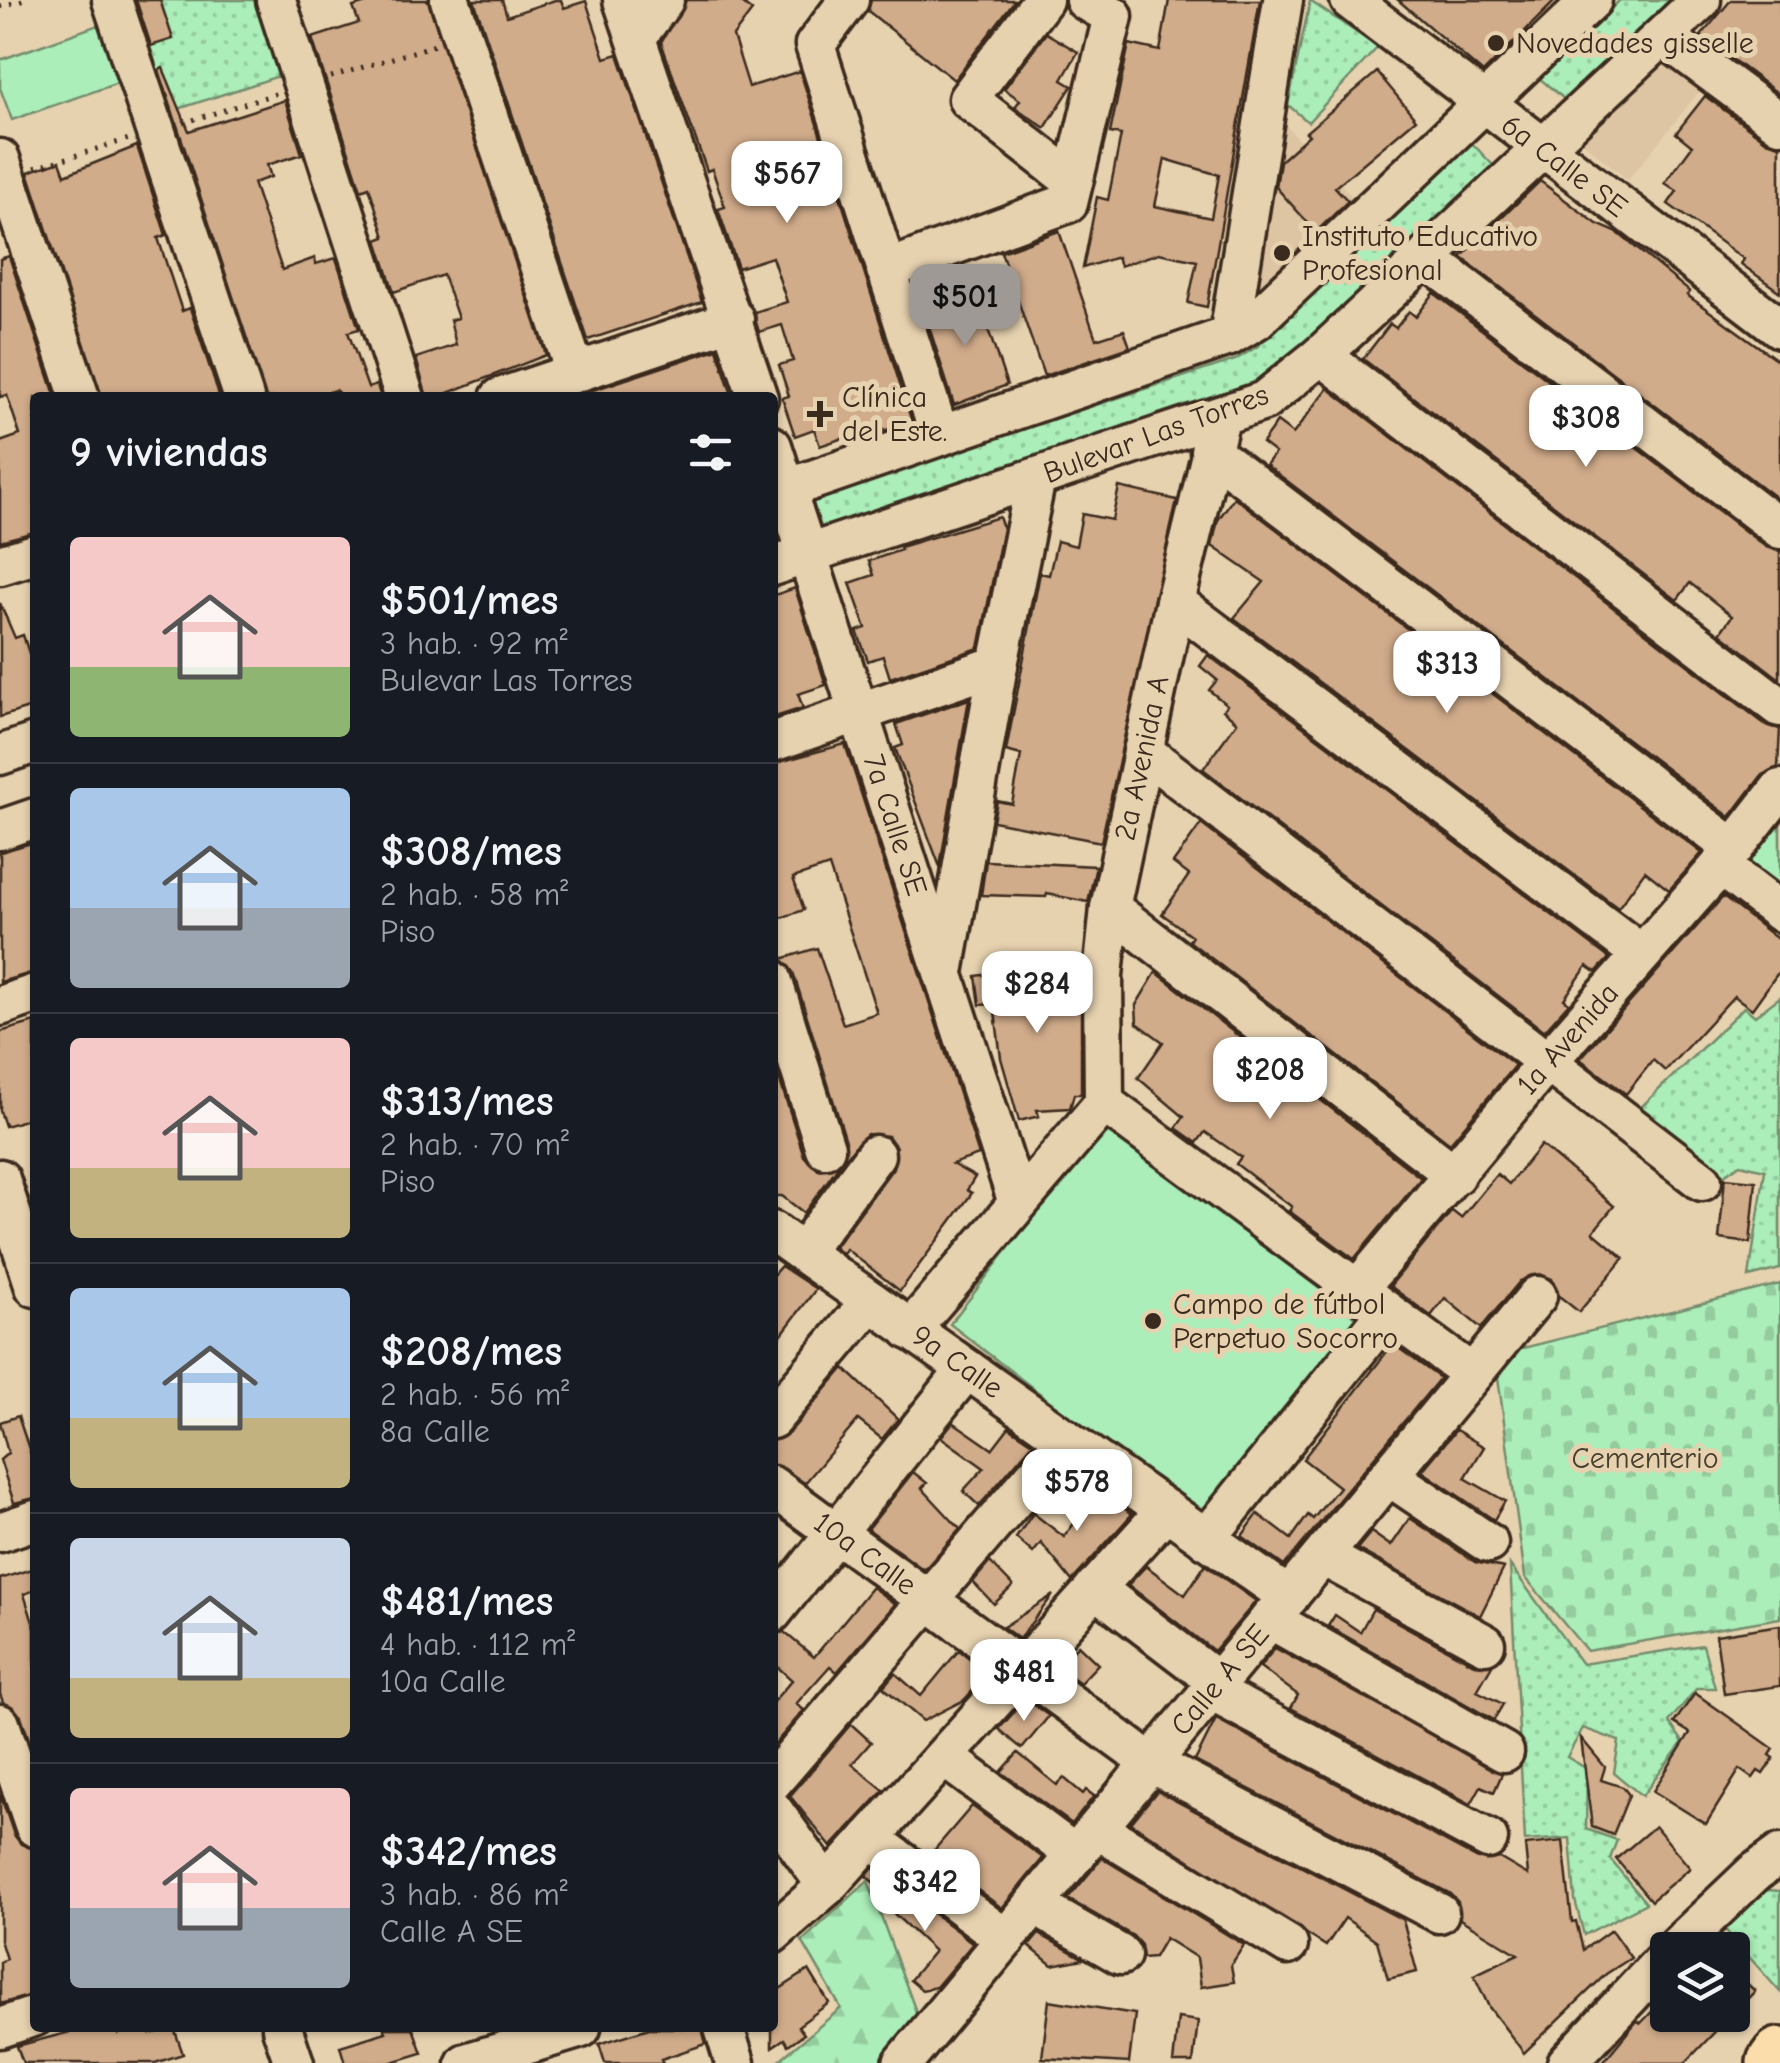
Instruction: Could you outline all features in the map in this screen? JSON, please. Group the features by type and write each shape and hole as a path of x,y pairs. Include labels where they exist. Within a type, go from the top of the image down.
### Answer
{"highway":[{"path":"1775,2063 1780,2056"}],"street":[{"path":"112,0 242,392"},
{"path":"276,0 404,392"},
{"path":"450,0 575,372"},
{"path":"623,0 756,392"},
{"path":"636,38 664,0"},
{"path":"849,0 816,45 940,436"},
{"path":"1042,0 968,99 1073,180"},
{"path":"886,270 1068,203 1113,16 1085,0"},
{"path":"1229,336 1283,0"},
{"name":"6a Calle SE","path":"1350,0 1484,106 1780,328"},
{"path":"779,492 1229,336 1256,320 1592,0"},
{"name":"Bulevar Las Torres","path":"790,560 1036,478 1215,434 1264,402 1321,355 1701,0"},
{"path":"1664,37 1780,123"},
{"path":"3,168 78,392"},
{"path":"1426,258 1780,529"},
{"path":"517,392 734,319"},
{"path":"1321,355 1780,707"},
{"path":"1215,434 1726,857 1780,912"},
{"name":"2a Avenida A","path":"1104,1103 1103,975 1110,908 1174,602 1215,434"},
{"path":"944,974 998,664 1036,478"},
{"name":"7a Calle SE","path":"779,492 790,560 859,713 1018,1203"},
{"path":"0,565 30,556"},
{"path":"1174,602 1641,954"},
{"path":"778,740 998,664"},
{"path":"0,755 30,745"},
{"path":"1143,752 1702,1181"},
{"name":"1a Avenida","path":"1357,1290 1780,789"},
{"path":"0,830 30,820"},
{"path":"1110,908 1455,1175"},
{"path":"0,1006 30,996"},
{"path":"778,997 825,1148"},
{"path":"910,1330 1104,1103 1472,1374"},
{"path":"782,1242 875,1155"},
{"path":"0,1179 30,1272"},
{"name":"9a Calle","path":"782,1242 1206,1539 1279,1608 1504,1752"},
{"name":"Calle A SE","path":"904,2063 1537,1296"},
{"path":"778,1412 870,1300"},
{"path":"1206,1539 1387,1312"},
{"path":"778,1605 967,1369"},
{"path":"778,1775 1066,1439"},
{"path":"1389,1476 1488,1544"},
{"name":"10a Calle","path":"778,1490 1151,1763 1440,1913"},
{"path":"778,1929 827,1886 1166,1510"},
{"path":"0,1532 30,1522"},
{"path":"1322,1556 1485,1644"},
{"path":"1095,1588 1215,1687 1488,1839"},
{"path":"0,1724 30,1812"},
{"path":"944,1756 1086,1842 1288,1945"},
{"path":"778,1817 827,1886"},
{"path":"870,1838 1006,1939"},
{"path":"1694,1932 1771,1865"},
{"path":"1034,1905 1120,1955"},
{"path":"1567,2063 1650,1974"},
{"path":"0,2028 30,2018"},
{"path":"283,2032 294,2063"},
{"path":"466,2063 569,2032"},
{"path":"725,2032 735,2063"}],"path":[{"path":"0,8 23,0"},
{"path":"3,168 155,131 462,37"}],"shaded area":[{"path":"1668,50 1707,82 1628,180 1580,140 1620,91 1630,98"},
{"name":"Instituto Educativo Profesional","path":"1276,115 1362,207 1257,306 1241,299"}],"green space":[{"path":"121,0 264,0 288,73 160,115"},
{"path":"1620,0 1676,0 1569,103 1539,78"},
{"path":"1310,1 1378,47 1308,122 1288,105"},
{"path":"98,25 118,83 12,120 0,88 0,60"},
{"path":"1469,140 1505,178 1262,387 778,546 778,508 1235,360 1258,346"},
{"path":"1780,817 1780,894 1743,865"},
{"path":"1780,997 1780,1269 1749,1277 1765,1170 1740,1164 1710,1185 1639,1109 1744,1007 1755,1016"},
{"name":"Campo de fútbol Perpetuo Socorro","path":"1105,1123 1356,1317 1201,1518 950,1324"},
{"name":"Cementerio","path":"1780,1284 1780,1618 1587,1651 1525,1577 1495,1355"},
{"path":"1510,1565 1582,1664 1703,1645 1715,1688 1697,1688 1669,1722 1683,1742 1642,1796 1614,1773 1619,1741 1583,1728 1567,1757 1587,1769 1586,1829 1617,1840 1610,1859 1646,1903 1584,1935 1575,1900 1570,1838 1525,1841"},
{"path":"868,1881 919,2020 884,2063 776,2063 841,2008 802,1941"},
{"path":"1767,1890 1780,1891 1780,1992 1750,1958 1750,1932 1727,1932 1722,1926"}],"building":[{"path":"136,0 160,0 173,39 151,46"},
{"path":"376,0 428,0 546,355 450,392 425,392 416,358 456,345 450,320 458,318 443,275 394,292 377,240 385,237 369,187 361,190 312,38 359,23 353,7"},
{"path":"474,0 502,0 507,16 555,0 561,0 564,8 586,1 605,58 618,54 702,302 588,340"},
{"path":"686,0 738,0 752,11 733,36 749,87 800,71 912,422 883,431 881,425 820,446 814,429 795,436 782,398 789,396 779,365 793,361 782,325 759,332 756,322 755,312 787,302 772,257 738,268 718,209 725,207 712,169 707,171 661,42"},
{"path":"871,0 1015,0 954,80 868,11"},
{"path":"1169,0 1260,0 1207,307 1188,303 1197,261 1159,253 1120,266 1117,257 1083,268 1097,197 1108,200 1121,135 1110,133 1129,44 1160,51","holes":["1165,159 1219,175 1211,218 1155,206"]},
{"path":"1398,0 1556,0 1483,73"},
{"path":"1731,0 1780,0 1780,95 1701,36"},
{"path":"1046,33 1078,52 1062,80 1072,86 1045,128 1015,107 1020,100 1004,89"},
{"path":"163,68 189,131 285,100 302,154 267,165 271,177 253,183 282,270 315,258 316,264 336,258 359,329 348,332 368,388 377,385 379,392 264,392 159,70"},
{"path":"1377,72 1416,119 1335,187 1348,201 1316,232 1276,187 1280,161 1309,135 1306,132"},
{"path":"1705,96 1767,141 1780,145 1780,292 1741,264 1744,259 1668,204 1677,191 1665,183 1692,146 1676,133"},
{"path":"137,146 166,235 158,238 182,311 190,308 218,392 100,392 28,172 60,161 65,175"},
{"path":"1540,181 1597,224 1618,233 1690,292 1687,295 1780,362 1780,501 1461,257"},
{"path":"1059,231 1096,339 1124,330 1130,347 1044,376 1001,252"},
{"path":"9,256 54,392 30,392 30,533 0,541 0,442 20,435 7,395 0,397 0,259"},
{"path":"1434,293 1766,547 1780,551 1780,679 1720,633 1732,616 1690,583 1677,600 1363,359 1390,324 1396,328 1409,311 1416,317"},
{"path":"976,294 1007,385 954,405 924,311"},
{"path":"717,349 731,392 587,392"},
{"path":"1328,388 1766,725 1780,729 1778,767 1762,775 1730,817 1266,465 1275,453 1262,443 1277,422 1293,434"},
{"path":"1119,487 1177,500 1101,842 993,821 997,801 1012,804 1021,755 1006,751 1040,573 1049,575 1057,541 1076,546 1082,514 1112,520"},
{"path":"1234,497 1702,853 1669,890 1645,871 1618,908 1234,618 1264,582 1212,546 1218,520"},
{"path":"999,517 1003,528 979,648 890,678 883,656 868,661 857,631 866,628 850,583 874,575 869,561 901,550 900,547"},
{"path":"795,588 826,685 798,694 803,708 778,716 778,594"},
{"path":"0,603 15,638 23,635 30,656 30,708 0,717"},
{"path":"1208,655 1609,958 1596,972 1587,966 1564,999 1569,1003 1544,1031 1203,769 1237,722 1223,710 1227,705 1209,690 1217,680 1200,666"},
{"path":"969,699 940,867 895,748 903,745 896,724"},
{"path":"845,744 979,1155 952,1164 975,1177 967,1190 972,1193 900,1291 846,1249 843,1254 834,1248 893,1168 896,1147 888,1136 867,1134 844,1159 846,1141 793,972 781,959 817,948 843,1024 877,1013 829,866 793,878 804,910 778,919 778,762"},
{"path":"1201,824 1515,1065 1450,1143 1189,941 1192,936 1162,914 1189,875 1173,863"},
{"path":"30,843 30,973 0,982 0,852"},
{"path":"986,861 1096,866 1088,902 1047,894 981,895"},
{"path":"1723,897 1780,941 1780,970 1752,1009 1734,996 1665,1071 1653,1060 1626,1094 1580,1059"},
{"path":"1029,968 1030,976 1081,974 1081,1094 1074,1094 1070,1108 1037,1110 1039,1116 1019,1121 1001,1058 994,1004 980,1005 976,976"},
{"path":"1156,972 1421,1178 1354,1259 1289,1211 1292,1207 1236,1164 1241,1157 1205,1132 1197,1143 1176,1128 1184,1117 1138,1078 1163,1042 1137,1023 1136,1005"},
{"path":"30,1023 30,1118 5,1126 0,1111 0,1032"},
{"path":"778,1075 804,1156 819,1170 840,1164 804,1213 778,1196"},
{"path":"1541,1145 1614,1206 1593,1232 1624,1258 1579,1312 1559,1296 1552,1279 1540,1274 1520,1281 1481,1328 1445,1298 1431,1316 1390,1286 1452,1211 1461,1218 1497,1174 1509,1184"},
{"path":"1725,1178 1756,1181 1750,1243 1719,1239"},
{"path":"781,1266 816,1289 778,1339"},
{"path":"1393,1344 1440,1378 1284,1566 1242,1536 1258,1514 1291,1539 1308,1515 1313,1519 1339,1487 1303,1459"},
{"path":"844,1368 898,1419 882,1439 858,1420 805,1483 778,1467 778,1438 789,1433"},
{"path":"18,1416 30,1452 30,1499 14,1503 0,1460 8,1453 0,1422"},
{"path":"953,1422 992,1449 1009,1427 1033,1443 979,1506 963,1491 984,1468 941,1437"},
{"path":"1456,1430 1484,1447 1465,1478 1505,1501 1494,1520 1422,1471"},
{"path":"913,1472 927,1483 922,1488 960,1529 924,1570 868,1529"},
{"path":"1099,1490 1132,1514 1072,1581 1041,1543 1033,1553 1016,1538 1033,1513 1064,1537"},
{"path":"1410,1518 1475,1562 1504,1568 1480,1616 1357,1549 1371,1532 1391,1546"},
{"path":"990,1562 1013,1586 994,1604 973,1582"},
{"path":"1205,1565 1256,1601 1214,1651 1128,1585 1146,1566 1185,1595"},
{"path":"30,1570 30,1592 24,1594 30,1613 30,1742 21,1716 3,1702 0,1694 0,1579"},
{"path":"872,1587 895,1604 837,1672 830,1666 796,1704 804,1710 778,1740 778,1696 792,1680 778,1667 778,1634 784,1632 814,1657"},
{"path":"1053,1595 1019,1639 1003,1627"},
{"path":"1373,1609 1474,1664 1492,1665 1477,1691 1503,1704 1494,1720 1328,1626 1335,1615 1360,1632"},
{"path":"1780,1625 1780,1686 1724,1694 1716,1635"},
{"path":"1078,1645 1098,1664 1080,1683 1057,1666"},
{"path":"1275,1648 1502,1774 1494,1792 1481,1786 1471,1804 1291,1708 1298,1695 1260,1667"},
{"path":"959,1650 989,1673 964,1700 923,1721 883,1687 895,1673 921,1696"},
{"path":"1695,1693 1774,1749 1770,1755 1774,1758 1763,1774 1758,1771 1753,1778 1740,1769 1706,1824 1653,1791 1690,1733 1674,1723"},
{"path":"1026,1699 1049,1716 1022,1749 999,1729"},
{"path":"1216,1719 1478,1859 1499,1858 1528,1875 1525,1845 1563,1841 1572,1922 1576,1921 1583,1950 1611,1930 1631,1958 1606,1974 1524,2053 1489,2007 1474,1975 1518,1954 1460,1919 1458,1902 1449,1893 1195,1761"},
{"path":"851,1724 871,1742 852,1764 884,1790 831,1847 790,1796"},
{"path":"1581,1738 1605,1767 1601,1780 1623,1787 1629,1795 1613,1835 1592,1827"},
{"path":"1018,1753 1057,1785 1064,1778 1083,1794 1086,1790 1094,1796 1072,1824 1001,1772"},
{"path":"1157,1791 1403,1920 1417,1972 1388,1979 1377,1941 1345,1918 1326,1946 1131,1823"},
{"path":"0,1794 14,1835 30,1847 30,1995 0,2004 0,1962 6,1959 0,1940"},
{"path":"972,1806 1043,1858 1002,1908 930,1855"},
{"path":"1655,1826 1690,1868 1651,1901 1616,1859"},
{"path":"1102,1858 1244,1945 1231,1965 1234,1982 1201,1987 1197,1958 1165,1938 1154,1957 1143,1958 1141,1945 1133,1936 1068,1899"},
{"path":"873,1868 973,1943 936,1987 922,1990 910,1980 934,1951 888,1908 894,1900 866,1876"},
{"path":"1039,1934 1084,1959 1052,1965 1029,1946"},
{"path":"809,1970 829,2003 798,2026 804,2034 788,2045 784,2039 772,2047 772,2032 778,2032 778,1990"},
{"path":"1049,2000 1135,2014 1129,2063 1042,2058"},
{"path":"1650,2014 1650,2032 1715,2032 1685,2063 1602,2063 1637,2021 1641,2023"},
{"path":"1178,2018 1198,2021 1193,2063 1173,2063"},
{"path":"70,2032 175,2032 183,2054 155,2063 23,2063 17,2046"},
{"path":"386,2032 414,2032 422,2053 389,2063 345,2063 340,2046"},
{"path":"636,2032 703,2032 706,2044 661,2059 663,2063 605,2063 599,2044"}],"place":[{"name":"Novedades gisselle","path":"1496,43"},
{"name":"Instituto Educativo Profesional","path":"1282,253"},
{"name":"Clínica del Este.","path":"820,414"},
{"name":"Campo de fútbol Perpetuo Socorro","path":"1153,1321"}]}
